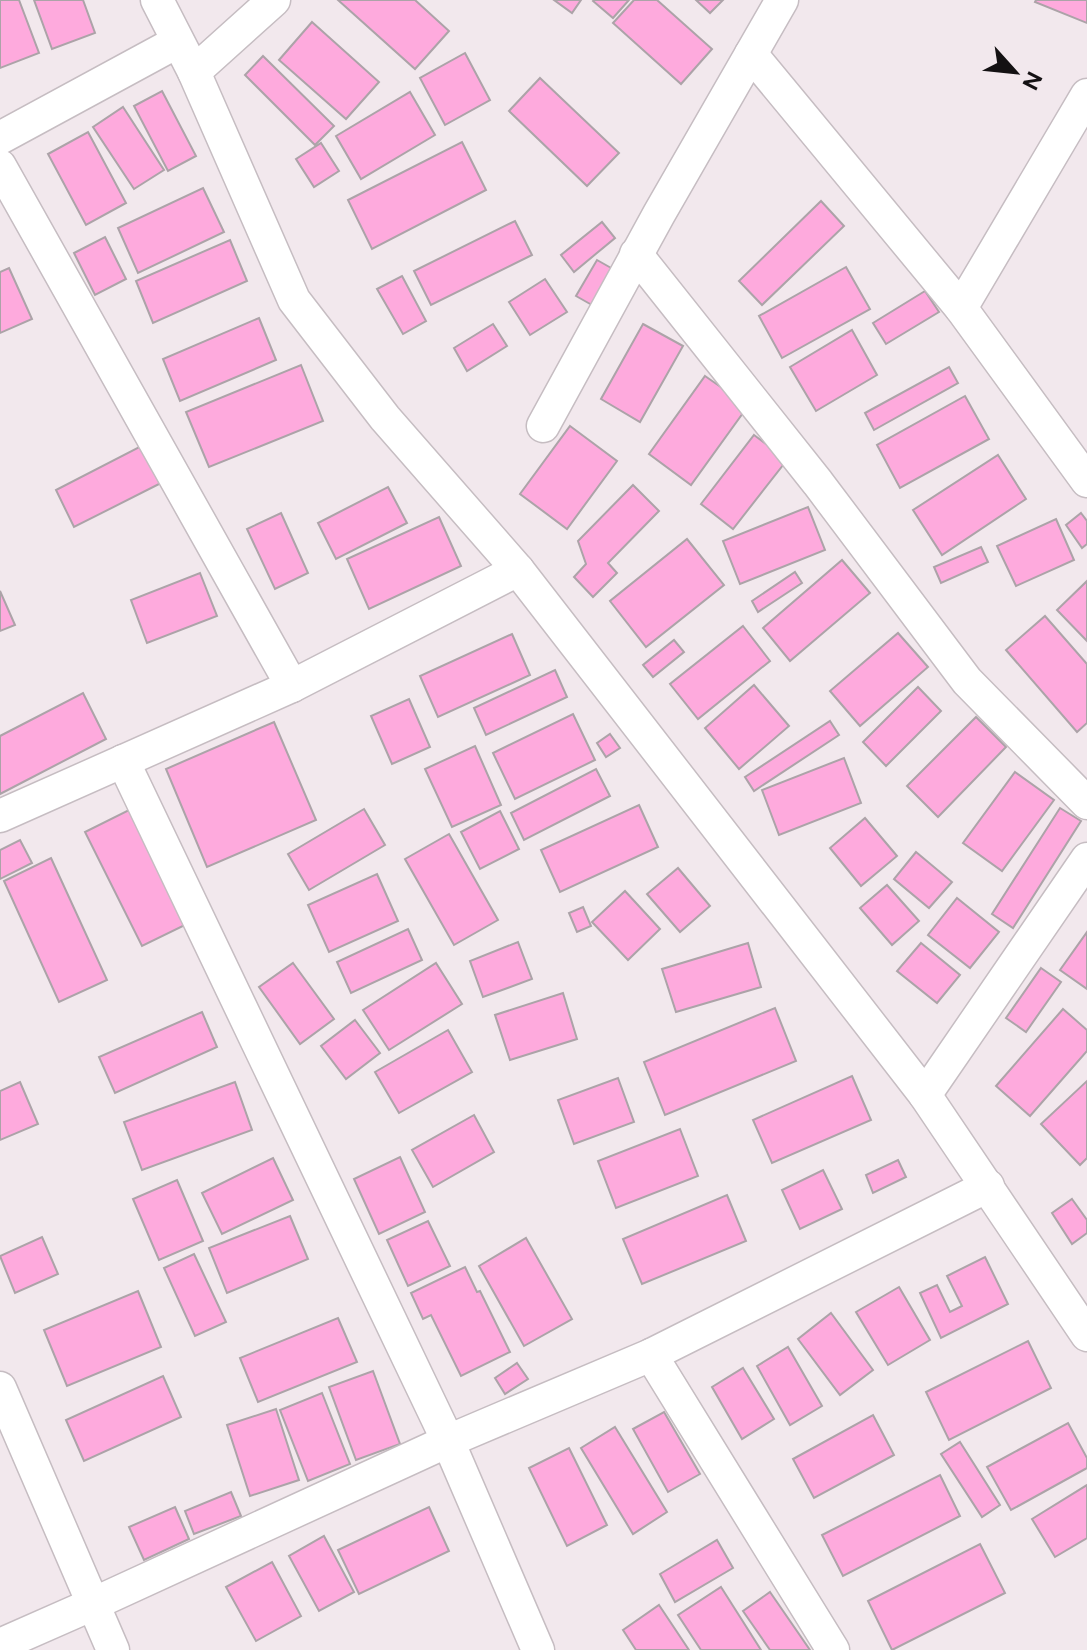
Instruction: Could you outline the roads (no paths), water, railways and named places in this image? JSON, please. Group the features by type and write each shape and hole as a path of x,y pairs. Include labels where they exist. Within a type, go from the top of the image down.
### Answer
{"street":[{"path":"157,0 194,72 294,300 385,418 518,570 925,1095 1087,1335"},
{"path":"194,72 274,0"},
{"path":"543,426 636,254 782,0"},
{"path":"0,138 177,42"},
{"path":"751,54 961,308 1087,481"},
{"path":"961,308 1087,95"},
{"path":"0,166 292,686"},
{"path":"636,254 818,483 967,681 1087,803"},
{"path":"0,816 292,686 518,570"},
{"path":"123,761 448,1441 538,1650"},
{"path":"925,1095 1087,859"},
{"path":"0,1645 448,1441 651,1355 988,1186"},
{"path":"651,1355 833,1650"},
{"path":"0,1388 113,1650"}]}
